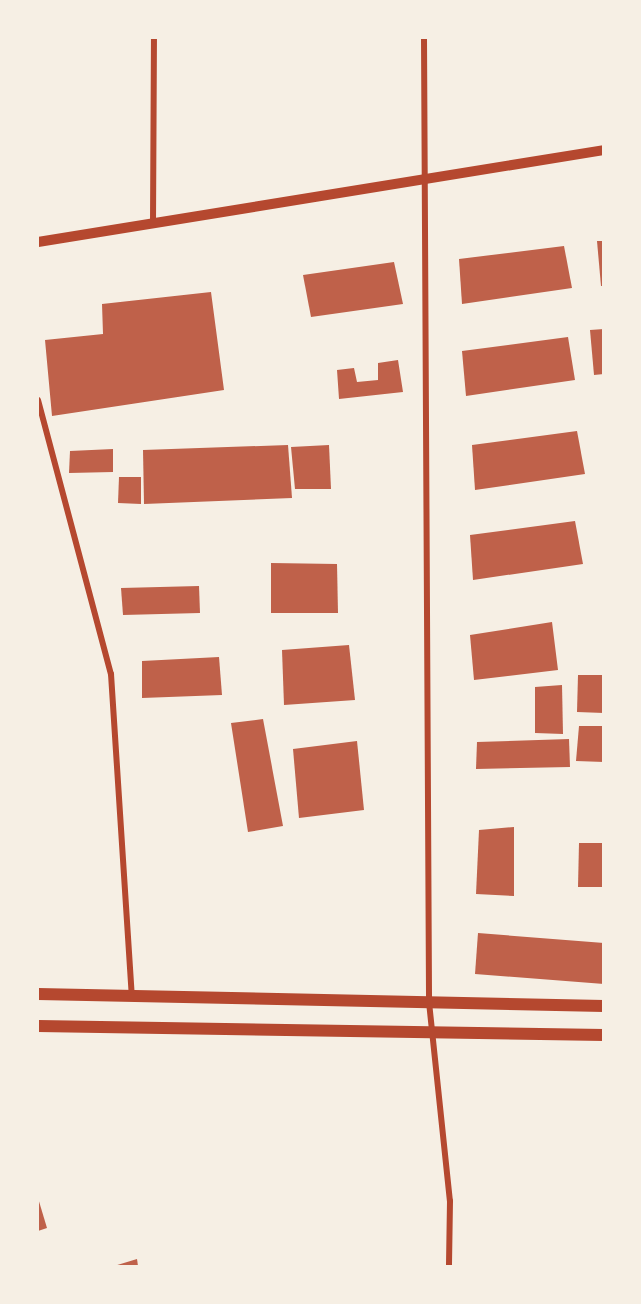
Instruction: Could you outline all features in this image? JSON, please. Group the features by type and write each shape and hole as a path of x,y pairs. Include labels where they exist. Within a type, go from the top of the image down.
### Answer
{"main road":[{"path":"38,994 603,1006"},
{"path":"38,1026 433,1035 603,1035"}],"street":[{"path":"153,224 154,38"},
{"path":"424,38 429,1002 450,1201 449,1266"},
{"path":"38,242 603,150"},
{"path":"38,400 111,674 132,996"}],"building":[{"path":"597,241 604,241 604,286 601,286"},
{"path":"564,246 572,288 462,304 459,259"},
{"path":"394,262 403,304 311,317 303,275"},
{"path":"211,292 224,390 52,416 45,340 103,334 102,304"},
{"path":"604,329 604,374 594,375 590,330"},
{"path":"568,337 575,380 466,396 462,351"},
{"path":"398,360 403,392 339,399 337,370 354,368 357,382 378,380 378,363"},
{"path":"577,431 585,474 475,490 472,445"},
{"path":"288,445 292,498 144,504 143,450"},
{"path":"329,445 331,489 295,489 291,447"},
{"path":"113,449 113,472 69,473 70,451"},
{"path":"119,477 141,477 141,504 118,503"},
{"path":"575,521 583,564 473,580 470,535"},
{"path":"271,563 337,564 338,613 271,613"},
{"path":"199,586 200,613 123,615 121,588"},
{"path":"552,622 558,670 474,680 470,635"},
{"path":"349,645 355,700 284,705 282,650"},
{"path":"219,657 222,695 142,698 142,661"},
{"path":"578,675 604,675 604,713 577,712"},
{"path":"562,685 563,734 535,733 535,687"},
{"path":"263,719 283,826 248,832 231,723"},
{"path":"579,726 604,726 604,762 576,761"},
{"path":"569,739 570,767 476,769 477,742"},
{"path":"357,741 364,810 299,818 293,749"},
{"path":"514,827 514,896 476,894 479,830"},
{"path":"579,843 604,843 604,887 578,887"},
{"path":"478,933 604,943 604,984 475,974"},
{"path":"38,1198 47,1228 38,1231"},
{"path":"137,1259 138,1266 114,1266"}]}
